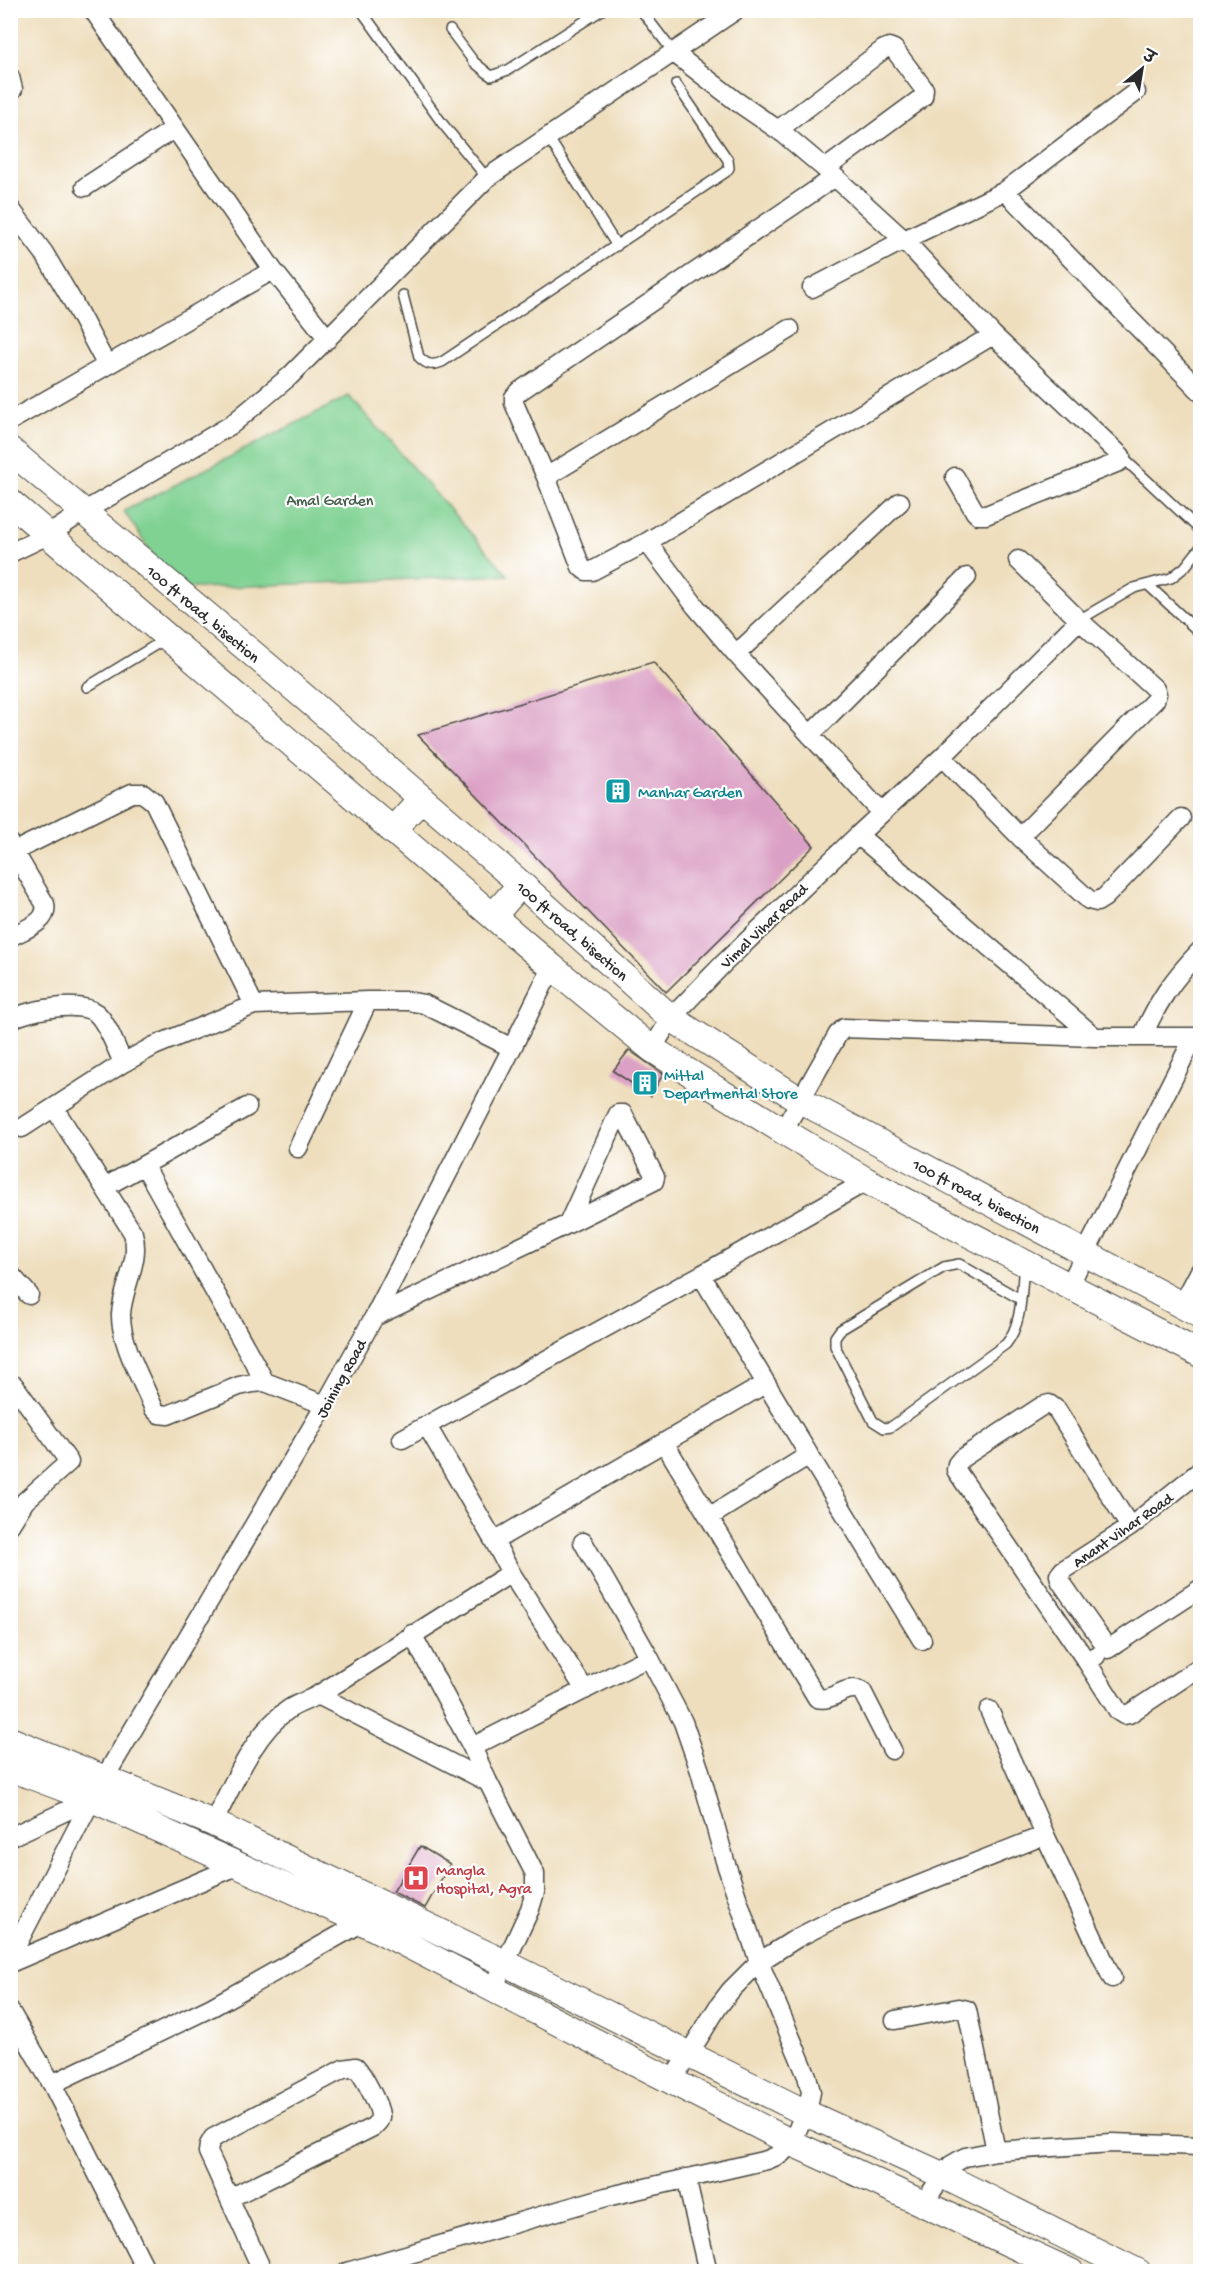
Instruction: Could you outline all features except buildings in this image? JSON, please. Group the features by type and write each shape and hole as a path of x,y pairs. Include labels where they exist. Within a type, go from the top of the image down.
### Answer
{"street":[{"path":"93,10 273,270 328,339"},
{"path":"10,553 48,535 231,425 291,376 487,177 736,10"},
{"path":"778,130 884,49 890,47 894,49 924,88 923,96 830,173 514,397 514,403 581,567 586,571 592,571 647,542 993,335"},
{"path":"674,53 778,130 830,173 904,240 993,335 1121,456 1119,462 986,515 978,515 975,512 955,477"},
{"path":"10,76 13,89 10,92"},
{"path":"812,288 1005,191 1136,92"},
{"path":"85,187 175,128"},
{"path":"1005,191 1200,391"},
{"path":"10,208 44,253 74,302 106,364"},
{"path":"10,420 273,270"},
{"path":"546,477 790,329"},
{"name":"100 ft road, bisection","path":"10,450 422,798 671,1018 800,1100 1191,1310"},
{"path":"10,502 652,1050 867,1181 964,1233 1070,1284 1200,1354"},
{"path":"736,654 900,502"},
{"path":"647,542 696,607 736,654 881,812"},
{"path":"1018,560 1078,620 1155,689 1157,694 1155,700 1020,837"},
{"path":"810,735 968,577"},
{"name":"Vimal Vihar Road","path":"652,1050 671,1018 723,964 881,812 942,757 1078,620"},
{"path":"942,757 1020,837 1089,900 1097,902 1105,897 1181,818"},
{"path":"10,937 41,920 46,910 45,904 13,847 132,793 143,793 154,802 254,1005"},
{"path":"393,831 422,798"},
{"path":"858,835 1095,1037"},
{"path":"493,916 521,884"},
{"path":"1142,1037 1153,1011 1175,977 1200,951"},
{"name":"Joining Road","path":"10,1958 98,1788 325,1405 374,1317 552,967"},
{"path":"298,1148 369,1000"},
{"path":"22,1128 123,1063 154,1046 254,1005 369,1000 407,1001 424,1004 512,1048"},
{"path":"10,1020 37,1010 89,1009 100,1017 123,1063"},
{"path":"783,1131 838,1034 844,1028 1095,1037 1197,1037 1070,1284"},
{"path":"105,1187 247,1107"},
{"path":"55,1108 133,1233 136,1243 135,1258 123,1299 121,1316 123,1336 154,1409 159,1414 168,1415 239,1386 265,1382 325,1405"},
{"path":"374,1317 568,1224 655,1179 623,1114 618,1114 568,1224"},
{"path":"144,1165 265,1382"},
{"path":"402,1439 867,1181"},
{"path":"1191,1310 1200,1270"},
{"path":"10,1274 29,1295"},
{"path":"701,1275 922,1640"},
{"path":"494,1541 765,1384"},
{"path":"10,1525 25,1501 69,1462 14,1385"},
{"path":"1130,1527 1057,1410 1049,1404 1042,1406 962,1458 957,1464 956,1470 1118,1711 1124,1715 1129,1714 1200,1666"},
{"path":"427,1426 511,1572 585,1690"},
{"path":"665,1444 817,1698 825,1699 850,1688 862,1691 892,1750"},
{"path":"709,1517 809,1455"},
{"name":"Anant Vihar Road","path":"1108,1649 1061,1582 1059,1575 1063,1570 1130,1527 1200,1471"},
{"path":"347,2271 606,2197 767,2160 782,2154 792,2143 806,2113 810,2092 807,2076 759,1962 725,1861 700,1771 683,1722 650,1658 583,1542"},
{"path":"213,1823 258,1741 267,1729 290,1708 318,1695 511,1572"},
{"path":"1087,1662 1200,1589"},
{"path":"412,1634 472,1747 535,1874 535,1892 530,1909 493,1989"},
{"path":"472,1747 650,1658"},
{"path":"318,1695 488,1782"},
{"path":"989,1710 1112,1978"},
{"path":"10,1740 239,1865 505,1964 806,2113 942,2175 1138,2271"},
{"path":"10,1768 98,1788 213,1823 370,1912 493,1989 792,2143 1071,2271"},
{"path":"10,1837 98,1788"},
{"path":"672,2082 731,1990 759,1962 797,1938 838,1917 1045,1835"},
{"path":"10,1963 239,1865"},
{"path":"52,2084 212,2007 370,1912"},
{"path":"895,2020 959,2008 967,2010 996,2151"},
{"path":"10,2011 52,2084 147,2271"},
{"path":"230,2198 373,2127 379,2121 380,2114 356,2067 343,2069 213,2138 208,2145 208,2152 262,2271"},
{"path":"923,2203 951,2165 965,2157 996,2151 1112,2143 1200,2146"},
{"path":"686,2178 708,2271"}],"lane":[{"path":"361,10 442,123 487,177"},
{"path":"450,30 474,62 491,76 508,70 602,10"},
{"path":"641,10 674,53"},
{"path":"403,295 420,357 425,363 433,365 442,362 726,172 729,168 728,160 676,84"},
{"path":"548,137 617,246"},
{"path":"1121,456 1200,530"},
{"path":"1078,620 1134,588 1171,578 1185,567 1200,548"},
{"path":"1148,585 1200,633"},
{"path":"87,687 168,638"},
{"path":"1020,1299 959,1264 952,1264 840,1330 835,1337 835,1346 873,1421 884,1428 891,1427 1006,1344 1017,1325 1020,1299 1024,1262"}],"green space":[{"name":"Amal Garden","path":"349,396 508,575 175,589 124,511"}],"place":[{"name":"Manhar Garden","path":"618,791"},
{"name":"Mittal Departmental Store","path":"645,1083"},
{"name":"Mangla Hospital, Agra","path":"416,1878"}]}
